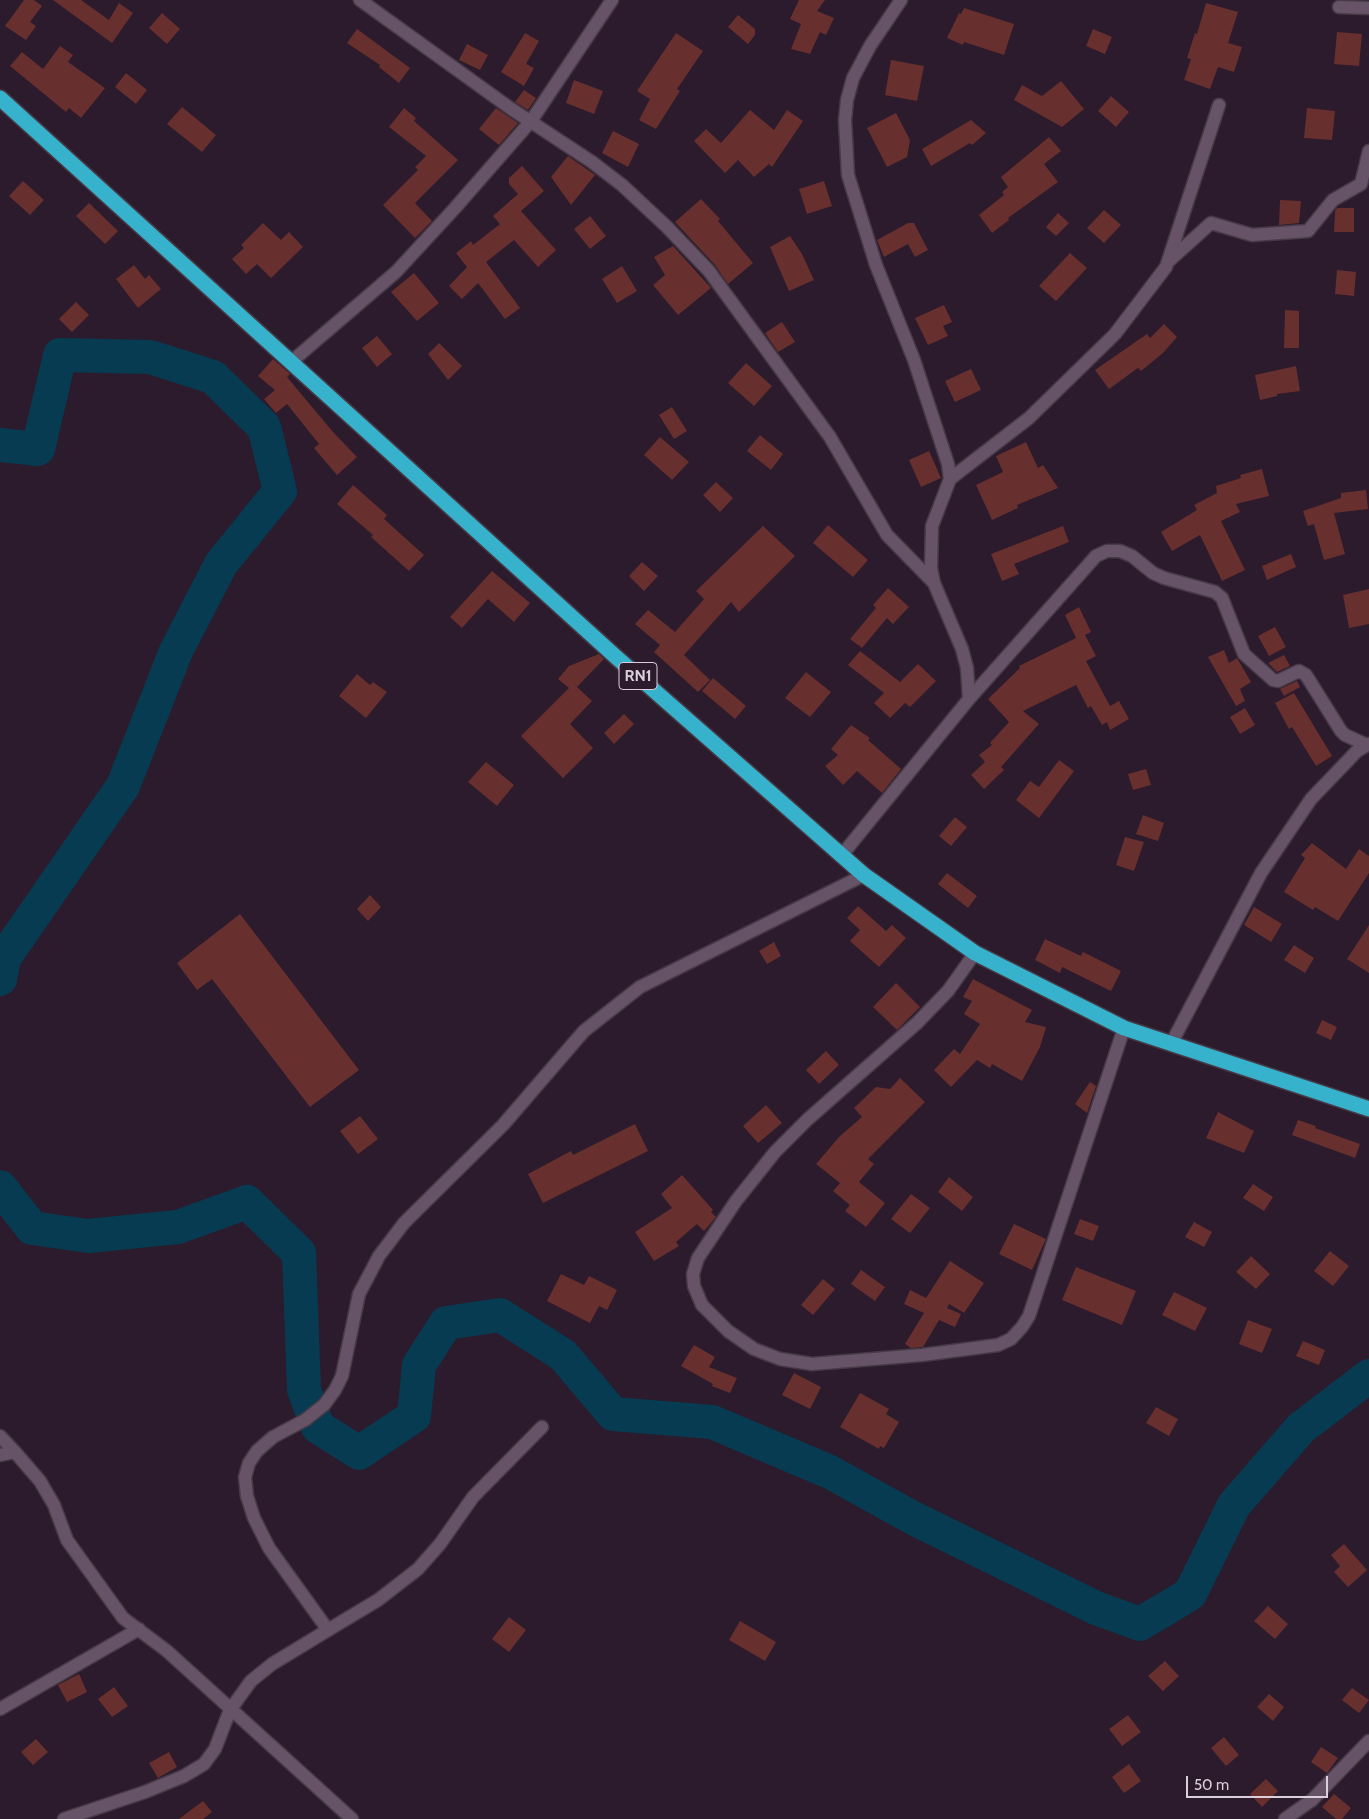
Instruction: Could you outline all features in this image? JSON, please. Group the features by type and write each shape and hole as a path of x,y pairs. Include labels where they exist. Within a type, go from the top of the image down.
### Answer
{"highway":[{"name":"RN1","path":"0,98 616,657 864,875 975,953 1124,1028 1369,1109"}],"street":[{"path":"360,0 622,185 667,227 708,272 830,437 887,535 934,583"},
{"path":"291,362 396,272 531,121 612,0"},
{"path":"901,0 853,78 847,100 845,120 848,174 876,265 914,360 948,464 950,479 932,526 931,568 934,583 962,649 970,682 969,698"},
{"path":"1339,7 1369,8"},
{"path":"1170,260 1219,105"},
{"path":"950,479 1029,418 1115,334 1170,260 1211,224 1252,235 1304,233 1313,228 1332,200 1365,186 1369,151"},
{"path":"841,856 969,698 1096,556 1107,551 1120,551 1132,556 1152,573 1164,578 1215,592 1222,598 1244,654 1273,680 1278,681 1300,671 1306,674 1341,731 1345,735 1368,744"},
{"path":"1171,1044 1261,873 1311,798 1357,751 1368,744"},
{"path":"328,1630 269,1548 254,1518 247,1496 245,1477 248,1463 257,1451 273,1437 304,1420 324,1405 342,1376 359,1294 379,1256 404,1223 503,1125 584,1032 640,987 660,975 864,875"},
{"path":"975,953 948,992 917,1023 775,1152 736,1200 698,1258 693,1274 694,1286 702,1305 728,1331 754,1349 780,1359 812,1364 922,1355 998,1345 1011,1339 1029,1316 1124,1028"},
{"path":"64,1819 145,1792 184,1776 204,1764 215,1749 230,1710 251,1682 272,1664 378,1600 418,1569 440,1544 473,1497 542,1427"},
{"path":"0,1436 47,1491 67,1540 123,1618 139,1629 352,1819"},
{"path":"0,1455 15,1452"},
{"path":"0,1709 139,1629"},
{"path":"1285,1819 1312,1800 1369,1741"}],"building":[{"path":"24,0 34,0 42,6 30,22 36,26 26,40 5,26"},
{"path":"53,0 81,0 109,20 119,3 133,13 112,43"},
{"path":"799,0 825,0 817,11 834,18 826,35 820,32 810,54 791,49 801,24 790,19"},
{"path":"1206,3 1238,12 1228,43 1242,47 1234,72 1218,67 1210,89 1184,80 1191,59 1187,58 1195,33 1197,34"},
{"path":"964,8 1014,24 1004,55 964,42 963,45 947,38 959,13 961,14"},
{"path":"162,13 180,29 167,44 149,28"},
{"path":"738,15 755,29 755,35 748,44 728,27"},
{"path":"357,29 410,68 399,83 379,67 380,65 347,43"},
{"path":"1093,29 1112,37 1105,54 1086,46"},
{"path":"1337,32 1362,34 1359,66 1334,64"},
{"path":"525,33 539,41 526,64 534,68 524,86 501,72"},
{"path":"676,33 703,51 677,89 680,91 656,129 639,120 650,99 637,91"},
{"path":"467,44 488,55 480,70 459,60"},
{"path":"60,46 73,55 68,62 105,88 81,118 69,108 66,112 10,66 22,52 43,69"},
{"path":"891,60 924,66 917,101 885,95"},
{"path":"126,73 147,90 136,104 115,87"},
{"path":"574,80 603,91 594,114 566,103"},
{"path":"1061,81 1084,109 1062,127 1014,100 1022,85 1042,96"},
{"path":"524,90 536,98 528,110 515,102"},
{"path":"1111,96 1129,112 1116,127 1098,111"},
{"path":"182,107 216,135 202,152 167,124"},
{"path":"404,108 416,118 414,121 458,160 415,203 432,221 415,238 383,205 418,170 415,167 426,156 389,127"},
{"path":"496,108 518,123 499,145 479,129"},
{"path":"1307,108 1335,111 1332,140 1304,138"},
{"path":"750,110 774,130 787,110 803,121 772,167 769,164 754,177 738,160 725,173 694,141 706,129 721,143"},
{"path":"896,113 910,140 907,157 887,167 867,128"},
{"path":"971,120 986,133 972,145 970,143 931,166 922,149"},
{"path":"613,131 639,144 628,167 602,153"},
{"path":"1049,137 1061,151 1044,164 1058,182 1008,218 1009,220 992,233 979,215 1004,195 1002,192 1008,187 1001,177"},
{"path":"568,156 595,175 571,205 551,177"},
{"path":"522,166 544,191 521,211 556,250 538,267 514,240 486,262 520,308 505,319 478,283 462,299 449,286 467,267 456,253 471,241 473,245 500,224 493,216 518,194 509,184 509,178"},
{"path":"23,181 44,200 30,215 9,196"},
{"path":"824,181 832,206 807,214 799,189"},
{"path":"701,199 720,219 718,221 753,263 728,284 715,265 675,222"},
{"path":"1280,200 1301,201 1299,223 1279,225"},
{"path":"89,203 118,231 105,244 76,216"},
{"path":"1337,208 1354,208 1354,232 1334,232 1335,211"},
{"path":"1104,210 1121,225 1104,243 1087,228"},
{"path":"1058,213 1069,223 1056,236 1046,227"},
{"path":"590,216 606,236 590,249 574,229"},
{"path":"263,223 281,240 289,232 303,247 271,278 257,264 246,274 232,259 244,248 241,245"},
{"path":"908,223 914,223 928,250 915,257 908,244 884,257 877,240"},
{"path":"790,236 802,254 814,280 789,291 770,247"},
{"path":"673,246 711,288 678,315 653,285 665,275 654,257"},
{"path":"1070,253 1087,268 1056,301 1039,286"},
{"path":"134,265 145,279 149,275 161,289 138,308 116,279"},
{"path":"622,266 637,291 617,303 602,279"},
{"path":"1337,270 1356,272 1354,296 1335,294"},
{"path":"414,273 439,303 417,321 391,292"},
{"path":"76,302 89,315 72,332 59,319"},
{"path":"944,305 952,322 943,326 948,336 928,345 915,318"},
{"path":"1285,310 1299,311 1299,348 1284,348"},
{"path":"782,322 795,342 778,352 765,333"},
{"path":"1164,324 1177,337 1163,353 1141,371 1138,368 1109,389 1095,370 1147,334 1150,338"},
{"path":"377,336 392,354 377,367 362,348"},
{"path":"439,343 462,366 448,380 428,354"},
{"path":"273,359 290,374 287,377 333,432 357,457 337,475 314,448 319,444 287,404 276,413 264,399 275,390 258,376"},
{"path":"746,363 772,386 754,406 728,383"},
{"path":"1296,366 1300,391 1277,394 1277,396 1260,400 1255,375"},
{"path":"971,369 981,390 955,402 945,381"},
{"path":"672,407 687,431 674,439 659,415"},
{"path":"760,435 783,454 771,470 747,451"},
{"path":"660,437 689,462 672,480 644,455"},
{"path":"1026,442 1038,468 1043,465 1058,488 1017,505 1018,508 992,520 976,485 1003,472 996,456"},
{"path":"929,451 941,478 921,487 909,460"},
{"path":"1262,469 1269,496 1236,504 1240,512 1221,521 1245,570 1222,581 1200,535 1172,551 1161,532 1197,510 1194,505 1217,493 1216,486 1241,478 1240,475"},
{"path":"716,482 733,498 720,512 703,495"},
{"path":"353,485 387,515 384,519 424,555 409,571 371,537 373,535 337,504"},
{"path":"1366,490 1368,509 1334,513 1345,554 1324,560 1314,524 1308,526 1303,511 1341,498 1341,493"},
{"path":"828,525 868,560 853,577 813,543"},
{"path":"763,526 795,556 739,612 731,602 684,655 710,680 698,692 654,652 660,645 635,624 648,610 675,632 704,599 696,591"},
{"path":"1063,526 1069,542 1014,564 1019,574 1002,581 991,554"},
{"path":"1291,554 1296,567 1267,580 1262,566"},
{"path":"642,562 658,576 644,591 629,576"},
{"path":"492,571 530,603 514,622 488,599 462,628 450,617"},
{"path":"888,588 909,607 893,624 887,618 862,648 850,639 876,608 873,605"},
{"path":"1369,589 1369,624 1349,628 1343,595"},
{"path":"1079,607 1091,632 1085,635 1096,656 1086,661 1110,706 1119,701 1129,719 1110,730 1107,722 1102,725 1091,706 1088,708 1076,685 1023,711 1039,724 1001,767 1004,770 984,789 971,775 985,762 979,755 992,745 990,743 1009,722 988,699 1020,668 1019,666 1076,638 1065,615"},
{"path":"1275,627 1286,647 1269,656 1258,636"},
{"path":"1224,650 1229,663 1237,658 1251,682 1240,689 1245,701 1236,706 1208,657"},
{"path":"860,651 900,682 918,664 936,681 910,707 905,703 890,718 874,703 884,693 848,665"},
{"path":"599,654 604,659 577,687 592,701 570,724 593,748 563,778 521,736 569,688 558,679 569,666"},
{"path":"1284,655 1290,666 1277,672 1268,663"},
{"path":"806,672 831,692 810,717 785,698"},
{"path":"357,674 370,685 373,682 387,692 366,718 339,696"},
{"path":"713,678 746,706 735,719 702,691"},
{"path":"1297,681 1300,687 1284,696 1280,689"},
{"path":"1294,693 1332,756 1316,766 1292,727 1289,729 1275,703"},
{"path":"1245,708 1255,725 1240,734 1230,717"},
{"path":"624,714 634,724 614,744 604,733"},
{"path":"851,725 870,738 868,740 901,769 882,793 857,771 843,785 825,766 838,755 831,749"},
{"path":"1059,760 1074,771 1039,818 1016,800 1030,781 1039,787"},
{"path":"486,762 514,785 497,806 468,782"},
{"path":"1146,769 1151,785 1133,790 1128,774"},
{"path":"1143,815 1164,823 1158,841 1136,834"},
{"path":"955,817 967,827 951,846 939,836"},
{"path":"1125,837 1144,842 1134,871 1116,865"},
{"path":"1312,843 1346,869 1359,849 1369,856 1369,873 1338,921 1315,907 1313,910 1284,892 1305,858 1301,855"},
{"path":"947,873 977,896 968,908 938,884"},
{"path":"370,895 381,907 368,921 357,909"},
{"path":"858,906 886,931 892,925 906,938 879,967 850,941 860,930 847,918"},
{"path":"1254,907 1282,924 1271,942 1244,925"},
{"path":"240,914 359,1070 310,1107 212,979 197,990 177,963"},
{"path":"1369,925 1369,973 1347,959"},
{"path":"1045,939 1081,956 1083,952 1121,971 1111,991 1062,967 1060,973 1035,960"},
{"path":"774,942 781,956 767,964 759,951"},
{"path":"1294,945 1314,958 1305,973 1284,960"},
{"path":"973,979 1032,1010 1025,1022 1046,1027 1040,1047 1022,1081 992,1064 990,1068 977,1060 951,1087 934,1070 954,1049 960,1054 980,1024 964,1014 972,1001 963,997"},
{"path":"896,983 920,1007 897,1030 873,1007"},
{"path":"1322,1020 1337,1027 1331,1040 1316,1033"},
{"path":"826,1051 839,1065 819,1084 806,1070"},
{"path":"900,1078 925,1102 868,1159 874,1164 859,1182 885,1203 866,1227 845,1211 850,1205 833,1191 840,1183 816,1164 839,1137 862,1117 854,1108 876,1087 890,1089"},
{"path":"1090,1082 1096,1086 1087,1113 1075,1104"},
{"path":"766,1105 782,1123 758,1143 743,1126"},
{"path":"1218,1112 1254,1131 1244,1153 1206,1138"},
{"path":"360,1116 378,1139 358,1154 340,1131"},
{"path":"1298,1120 1360,1144 1355,1158 1292,1135"},
{"path":"635,1124 648,1151 543,1203 528,1174 571,1151 573,1155"},
{"path":"682,1175 713,1210 711,1212 716,1217 704,1231 697,1224 676,1242 679,1246 654,1261 635,1232 672,1208 661,1194"},
{"path":"949,1177 973,1197 962,1211 938,1192"},
{"path":"1253,1184 1273,1197 1264,1211 1243,1198"},
{"path":"911,1194 930,1208 910,1233 891,1219"},
{"path":"1080,1219 1099,1226 1093,1241 1074,1234"},
{"path":"1194,1222 1212,1232 1204,1247 1185,1237"},
{"path":"1014,1224 1046,1239 1032,1270 999,1254"},
{"path":"1330,1251 1349,1266 1333,1286 1314,1271"},
{"path":"1251,1256 1270,1274 1256,1289 1236,1272"},
{"path":"950,1261 984,1283 964,1313 949,1304 947,1308 961,1314 955,1327 939,1320 923,1347 911,1348 905,1344 924,1313 904,1304 910,1290 926,1298"},
{"path":"1076,1267 1136,1291 1122,1325 1062,1300"},
{"path":"861,1270 885,1287 875,1301 851,1284"},
{"path":"561,1274 584,1285 589,1276 617,1290 607,1310 599,1306 590,1323 547,1301"},
{"path":"823,1279 835,1289 813,1315 801,1305"},
{"path":"1174,1292 1207,1308 1195,1331 1162,1315"},
{"path":"1248,1320 1272,1329 1262,1353 1239,1344"},
{"path":"1303,1341 1325,1350 1319,1365 1296,1356"},
{"path":"694,1345 715,1357 709,1367 737,1378 730,1393 712,1386 713,1384 681,1366"},
{"path":"794,1373 821,1387 810,1409 782,1395"},
{"path":"860,1393 889,1409 886,1414 899,1422 884,1448 880,1446 879,1449 840,1427"},
{"path":"1156,1407 1178,1419 1169,1436 1146,1423"},
{"path":"1344,1544 1367,1570 1348,1587 1334,1572 1340,1566 1331,1555"},
{"path":"1268,1606 1288,1624 1275,1639 1254,1621"},
{"path":"509,1617 526,1630 509,1652 492,1639"},
{"path":"740,1621 776,1642 765,1661 729,1640"},
{"path":"1165,1661 1179,1676 1163,1691 1148,1676"},
{"path":"79,1674 87,1692 67,1702 58,1685"},
{"path":"114,1687 128,1706 112,1717 98,1699"},
{"path":"1352,1688 1369,1700 1359,1713 1342,1700"},
{"path":"1269,1694 1284,1707 1273,1721 1257,1707"},
{"path":"1128,1715 1141,1732 1122,1746 1109,1729"},
{"path":"1224,1737 1239,1755 1226,1766 1211,1748"},
{"path":"36,1739 48,1752 33,1765 21,1752"},
{"path":"1321,1747 1338,1758 1327,1773 1311,1762"},
{"path":"169,1752 177,1767 158,1778 149,1763"},
{"path":"1129,1764 1141,1781 1124,1793 1112,1777"},
{"path":"1266,1779 1278,1791 1262,1807 1250,1794"},
{"path":"1334,1794 1351,1808 1342,1819 1336,1819 1322,1807"},
{"path":"203,1801 212,1812 203,1819 179,1819"}],"waterway":[{"path":"0,445 38,449 60,355 150,357 213,377 264,427 280,491 221,564 176,651 123,786 4,958 0,979"},
{"path":"0,1187 32,1228 88,1236 178,1227 247,1202 299,1253 304,1390 318,1427 359,1453 414,1416 419,1365 446,1323 500,1315 563,1355 613,1414 712,1422 830,1472 913,1518 1096,1608 1140,1624 1190,1594 1234,1505 1301,1428 1369,1376"}]}
